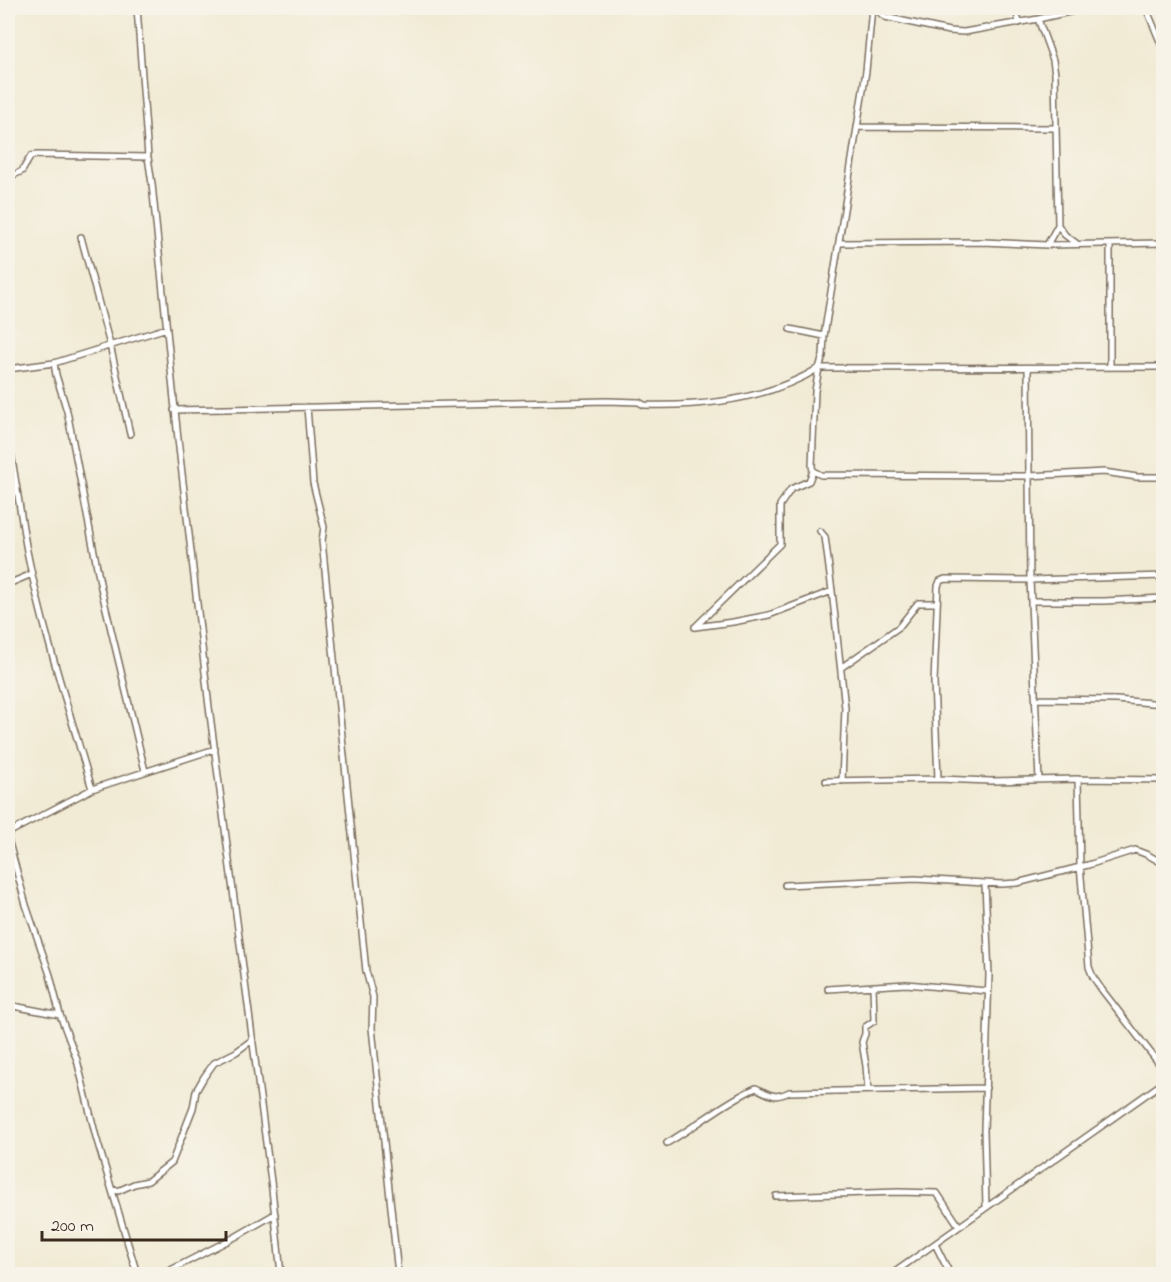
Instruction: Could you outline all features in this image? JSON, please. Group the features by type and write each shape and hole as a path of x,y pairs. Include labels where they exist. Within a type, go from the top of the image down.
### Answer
{"street":[{"path":"138,8 147,157 153,184 174,410 281,1275"},
{"path":"873,8 885,17 949,31 964,32 1087,8"},
{"path":"832,591 769,615 695,627 780,544 780,505 790,489 808,481 813,471 815,391 823,356 824,336 866,71 873,8"},
{"path":"1016,8 1019,23"},
{"path":"1146,8 1164,51"},
{"path":"1038,19 1053,60 1055,74 1058,225 1047,245"},
{"path":"857,127 1056,128"},
{"path":"8,178 22,171 31,156 37,155 147,157"},
{"path":"1058,225 1065,235 1078,244"},
{"path":"81,237 110,345 130,434"},
{"path":"839,243 984,242 1047,245 1164,243"},
{"path":"1110,244 1110,367"},
{"path":"8,369 54,363 167,328"},
{"path":"790,329 824,336"},
{"path":"54,363 67,411 102,588 145,771"},
{"path":"174,410 607,401 654,405 706,404 731,401 799,381 819,368 1164,367"},
{"path":"1028,368 1030,580 1039,780"},
{"path":"307,407 313,483 324,527 323,552 366,971 373,997 372,1028 398,1275"},
{"path":"8,439 32,574 45,630 92,789"},
{"path":"813,471 821,474 1028,476 1104,472 1137,477 1164,477"},
{"path":"820,531 825,537 842,667 845,708 842,781"},
{"path":"8,584 32,574"},
{"path":"938,779 934,682 940,581 945,579 1030,580 1164,576"},
{"path":"1031,601 1164,598"},
{"path":"842,667 899,627 918,603 937,603"},
{"path":"1036,699 1116,700 1164,704"},
{"path":"8,833 92,789 215,749"},
{"path":"1078,779 1080,866 1089,967 1093,977 1164,1070"},
{"path":"826,781 1164,780"},
{"path":"8,839 60,1015 77,1060 96,1137 138,1275"},
{"path":"785,885 915,879 985,884 1017,883 1135,850 1164,864"},
{"path":"985,884 989,975 984,1130 986,1207"},
{"path":"828,989 906,984 987,991"},
{"path":"868,1090 867,1066 862,1041 865,1026 874,1021 873,986"},
{"path":"8,1005 60,1015"},
{"path":"112,1189 118,1191 143,1183 172,1162 182,1131 193,1108 196,1091 204,1077 214,1063 236,1052 252,1040"},
{"path":"892,1275 1164,1082"},
{"path":"667,1143 756,1088 780,1097 789,1092 986,1088"},
{"path":"776,1196 937,1193 959,1226"},
{"path":"163,1275 275,1214"},
{"path":"935,1244 950,1275"}]}
